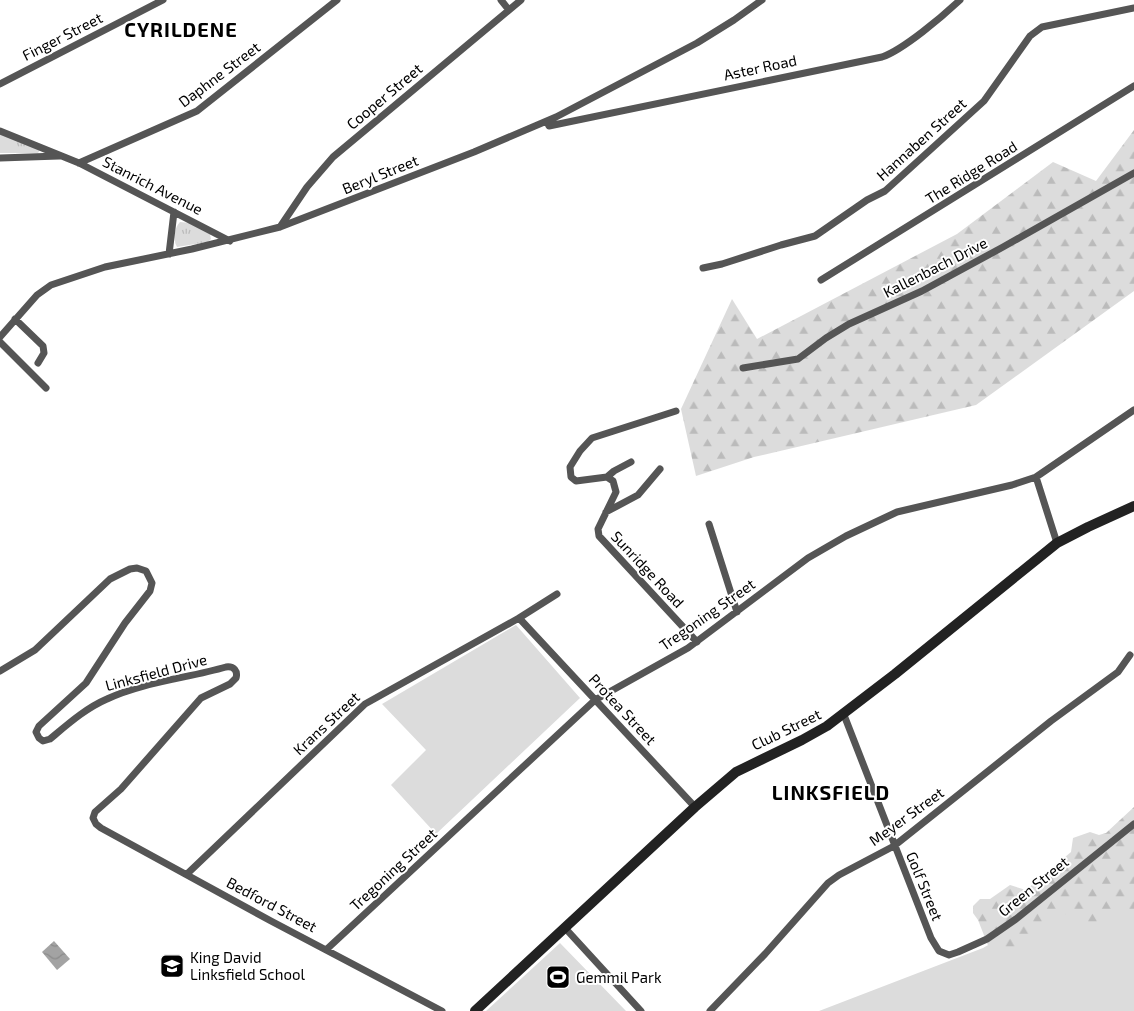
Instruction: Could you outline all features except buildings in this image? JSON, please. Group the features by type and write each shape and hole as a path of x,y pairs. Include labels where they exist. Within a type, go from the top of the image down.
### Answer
{"main road":[{"name":"Club Street","path":"476,1011 695,807 736,772 817,733 844,715 1057,543 1134,506"}],"street":[{"name":"Finger Street","path":"0,84 163,0"},
{"name":"Daphne Street","path":"79,163 197,111 337,0"},
{"path":"501,0 509,10"},
{"name":"Cooper Street","path":"280,227 307,188 333,157 520,0"},
{"name":"Beryl Street","path":"0,336 37,294 60,281 105,267 230,241 280,227 548,124 697,43 762,0"},
{"name":"Aster Road","path":"548,124 888,55 930,25 960,0"},
{"name":"Hannaben Street","path":"703,268 815,236 867,200 885,191 988,96 1030,36 1038,29 1134,8"},
{"name":"The Ridge Road","path":"821,280 1134,86"},
{"name":"Stanrich Avenue","path":"0,131 79,163 230,241"},
{"name":"Stanrich Avenue","path":"0,158 62,156"},
{"name":"Kallenbach Drive","path":"743,368 798,358 849,324 922,291 1134,173"},
{"path":"170,254 174,212"},
{"path":"15,319 43,346 44,352 38,363"},
{"path":"0,342 46,388"},
{"name":"Tregoning Street","path":"327,949 595,700 622,683 681,653 821,550 890,514 1012,485 1036,477 1134,410"},
{"path":"631,462 620,467 607,477 576,481 571,477 570,467 580,452 596,436 676,411"},
{"path":"606,512 638,495 660,469"},
{"name":"Sunridge Road","path":"607,477 613,481 616,492 598,529 599,536 697,642"},
{"path":"1036,477 1057,543"},
{"path":"709,524 737,612"},
{"name":"Linksfield Drive","path":"0,671 27,656 40,646 110,579 123,571 137,568 142,569 148,574 152,584 150,590 129,617 86,682 37,729 36,734 38,738 50,739 88,709 121,693 226,667 233,668 236,672 234,681 201,698 121,789 95,812 93,818"},
{"name":"Krans Street","path":"187,874 360,708 376,697 519,618 557,594"},
{"name":"Protea Street","path":"519,618 695,807"},
{"name":"Meyer Street","path":"710,1011 765,954 828,883 894,846 1078,700 1118,672 1130,655"},
{"name":"Golf Street","path":"844,715 934,946 942,953"},
{"name":"Bedford Street","path":"93,818 99,827 271,921 442,1011"},
{"name":"Green Street","path":"942,953 952,955 979,944 996,933 1134,824"},
{"path":"565,928 641,1011"}],"green space":[{"path":"1134,130 1134,291 976,405 754,457 696,476 681,409 732,299 757,339 957,234 1053,162 1096,181"},
{"path":"0,134 40,150 38,153 0,153"},
{"path":"180,222 190,223 210,234 211,239 208,242 177,247 175,234 176,227"},
{"path":"516,625 580,698 436,834 391,785 426,750 382,704"},
{"path":"1134,807 1134,913 1125,908 1117,908 1094,928 1083,927 1064,913 1030,933 1016,950 1006,947 989,948 978,920 973,913 973,906 980,899 990,899 1010,885 1026,890 1071,852 1073,838 1090,832 1099,835 1106,833"},
{"path":"1134,847 1134,1011 819,1011 983,948 1031,920"},
{"name":"Gemmil Park","path":"560,943 626,1011 486,1011"}],"water":[{"path":"54,941 70,959 57,970 42,952"}],"place":[{"name":"King David Linksfield School","path":"172,966"},
{"name":"Gemmil Park","path":"558,977"}],"district":[{"name":"CYRILDENE","path":"181,29"},
{"name":"LINKSFIELD","path":"831,792"}]}
